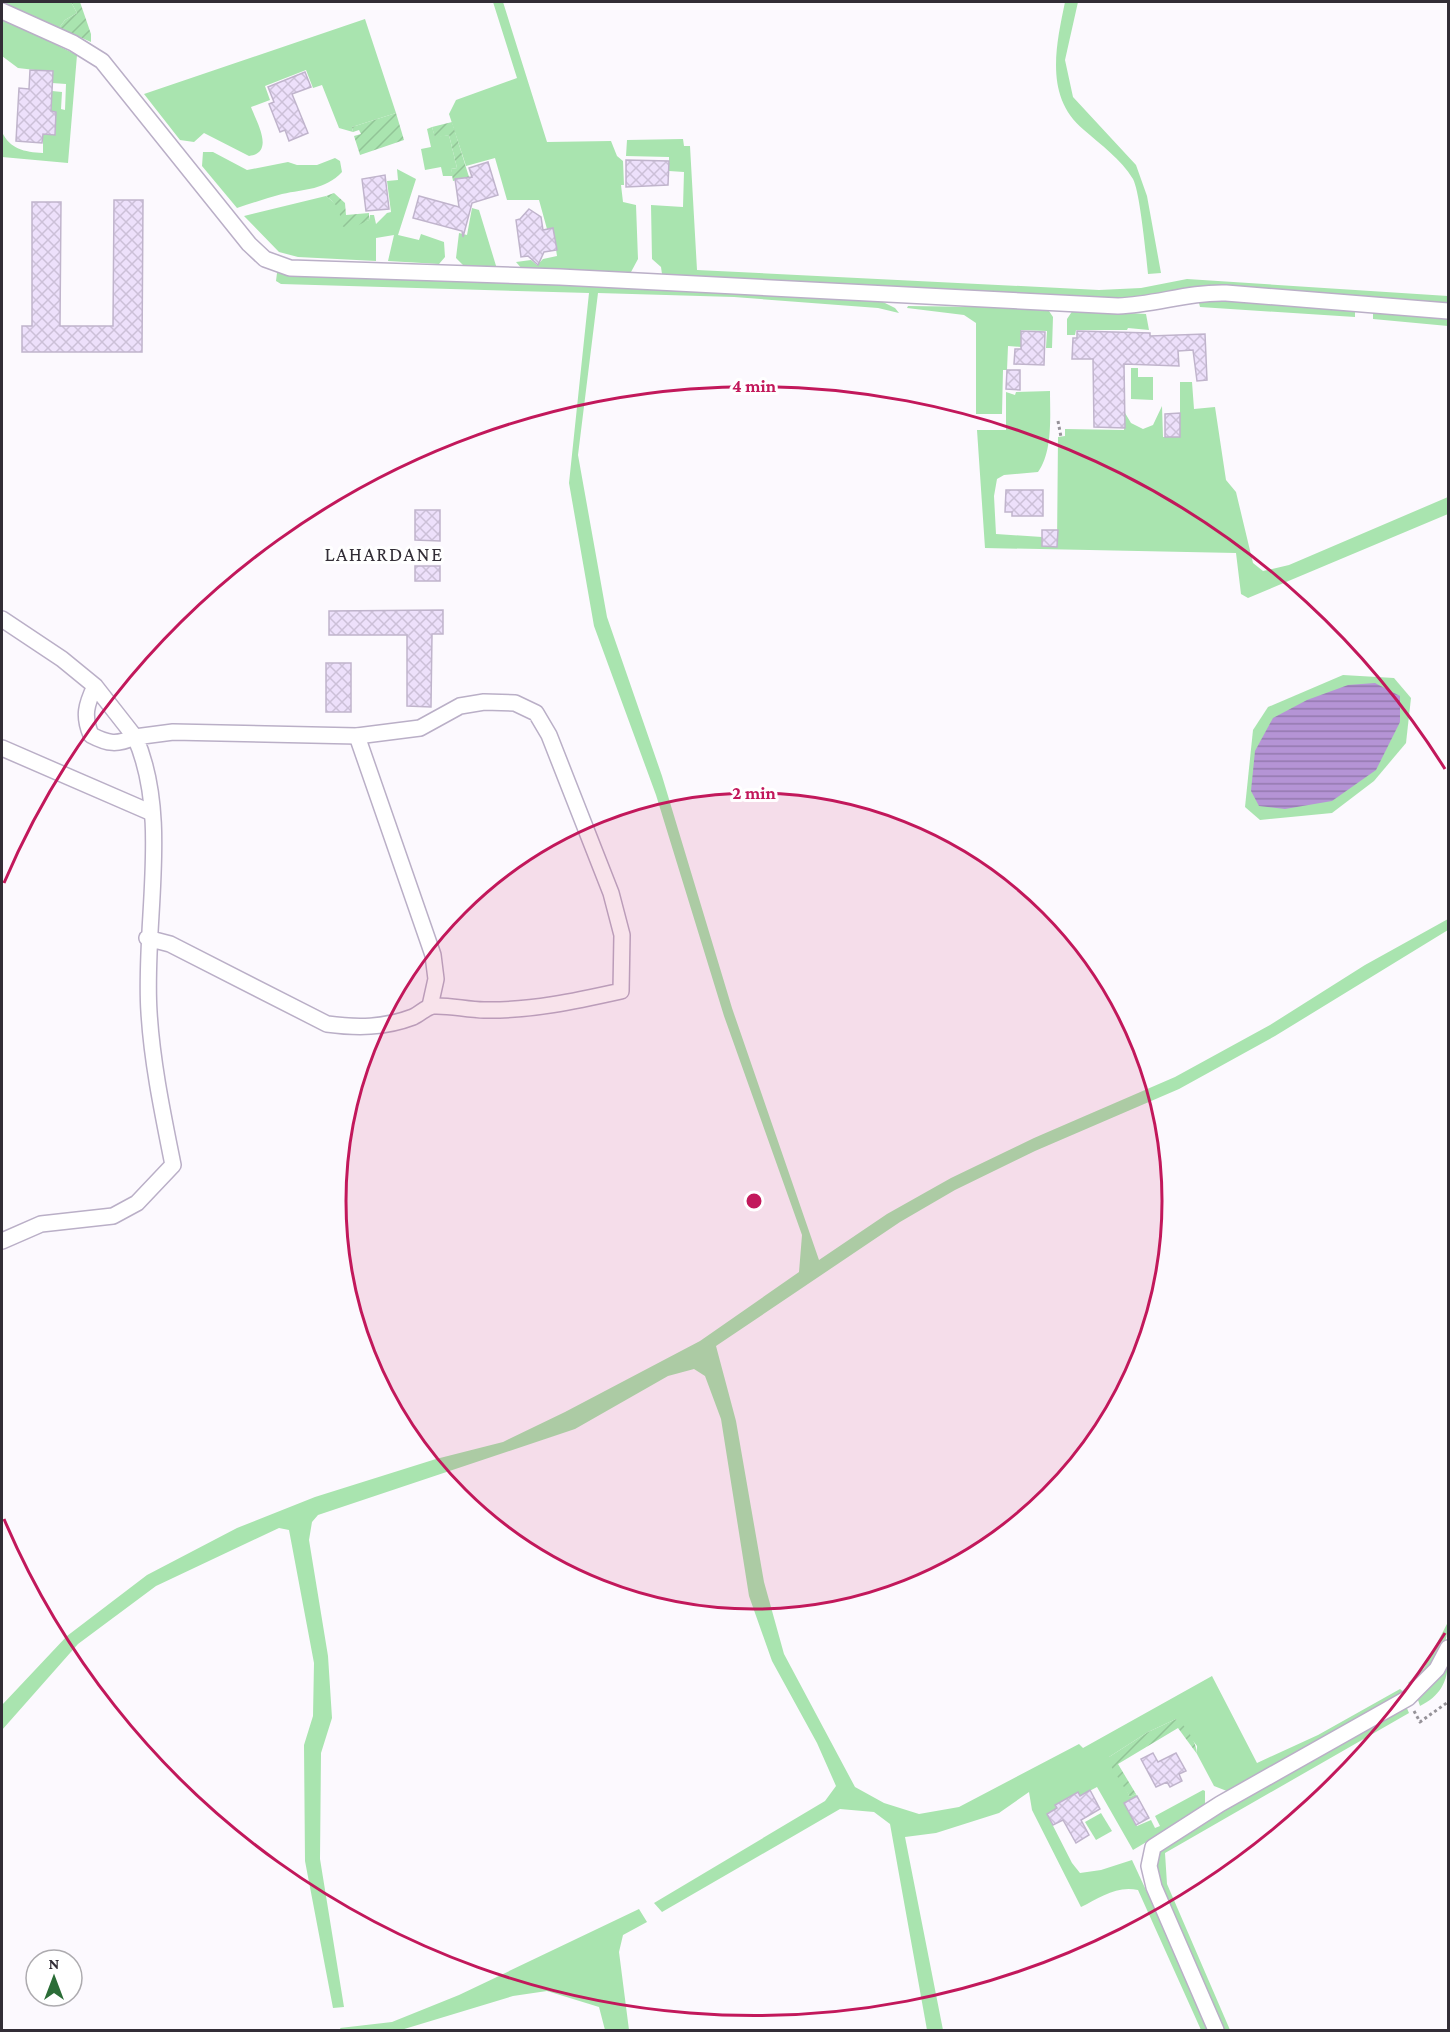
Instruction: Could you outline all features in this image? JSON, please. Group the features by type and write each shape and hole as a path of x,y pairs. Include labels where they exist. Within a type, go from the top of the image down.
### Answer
{"street":[{"path":"2,11 73,43 102,61 249,244 266,259 290,268 560,277 1118,306 1148,304 1190,294 1226,293 1449,311"},
{"path":"2,619 62,659 95,686 135,737 146,763 153,813 154,847 147,938 149,1013 160,1101 173,1165 136,1203 113,1216 41,1224 2,1241"},
{"path":"95,686 87,702 85,719 92,735 108,744 122,743 135,737 173,732 357,736 420,728 460,706 484,702 515,703 536,713 549,735 611,893 622,935 621,991 537,1007 484,1010 430,1006 416,1016 369,1028 327,1023 170,944 147,938"},
{"path":"357,736 433,955 436,979 430,1006"},
{"path":"2,748 153,813"},
{"path":"1216,2031 1150,1876 1149,1857 1153,1847 1220,1804 1408,1698 1437,1669 1449,1648"}],"path":[{"path":"1058,421 1061,436"},
{"path":"1412,1707 1420,1722 1449,1702"}],"green space":[{"path":"2,2 71,2 77,13 65,20 59,28"},
{"path":"71,2 80,2 91,34 91,42 59,28 65,20 77,13"},
{"path":"493,2 503,2 547,142 611,141 617,156 623,161 624,185 621,185 623,202 636,205 638,259 631,272 523,270 516,262 531,260 537,265 543,259 557,256 553,229 547,229 539,200 507,200 495,158 466,166 449,114 456,100 517,78"},
{"path":"1065,2 1078,2 1065,60 1073,97 1136,165 1147,196 1161,273 1148,274 1140,210 1133,179 1117,159 1071,117 1063,102 1056,70"},
{"path":"2,18 77,55 68,163 2,157 2,132 13,146 30,152 43,153 43,134 55,135 56,112 51,111 52,91 62,92 61,109 65,110 66,84 52,83 52,72 18,68 2,56"},
{"path":"365,19 396,113 352,127 353,132 339,128 322,85 313,88 306,70 265,86 270,100 251,107 263,143 257,154 249,156 204,133 194,142 180,140 144,94"},
{"path":"396,113 404,140 360,155 354,136 361,134 359,130 353,132 352,127"},
{"path":"452,122 469,177 453,181 451,169 457,168 449,135 435,138 432,127"},
{"path":"432,127 435,137 449,135 457,168 451,169 453,176 443,176 441,167 425,170 421,149 431,147 427,129"},
{"path":"683,139 684,146 690,146 697,270 1099,290 1141,288 1187,279 1448,296 1448,303 1250,288 1188,287 1137,300 902,289 662,274 661,267 652,259 651,205 683,207 684,172 669,171 669,157 626,156 627,140"},
{"path":"203,152 213,152 247,170 288,162 297,165 317,165 335,158 340,161 342,172 322,186 282,194 237,208 202,166"},
{"path":"397,169 416,179 398,235 419,240 421,234 444,242 445,257 439,264 388,261 394,235 376,238 376,261 298,257 279,252 244,216 326,196 337,205 342,213 341,219 357,224 369,220 370,215 374,215 376,224 391,212 387,181 398,180"},
{"path":"334,193 345,203 346,215 369,213 369,220 348,230 341,225 338,209 326,196"},
{"path":"472,208 479,210 497,269 466,268 456,258 459,233 467,235"},
{"path":"277,273 734,291 883,302 895,308 899,313 878,308 734,297 598,293 578,455 607,617 662,776 732,1008 819,1260 887,1214 951,1178 1034,1138 1175,1077 1270,1025 1365,965 1448,919 1448,930 1275,1036 1179,1089 1035,1151 955,1190 900,1222 716,1346 736,1421 764,1582 784,1654 855,1787 884,1803 919,1814 959,1807 1079,1744 1083,1748 1212,1676 1257,1763 1318,1735 1400,1689 1405,1693 1232,1793 1214,1786 1197,1754 1197,1746 1176,1719 1148,1732 1109,1757 1130,1797 1136,1794 1137,1796 1124,1803 1137,1826 1151,1820 1155,1828 1160,1826 1155,1816 1203,1790 1205,1791 1205,1807 1133,1850 1097,1787 1080,1796 1077,1793 1055,1805 1057,1808 1047,1814 1072,1863 1080,1873 1101,1870 1132,1860 1211,2030 1201,2030 1138,1890 1115,1891 1081,1907 1032,1810 1029,1792 999,1813 936,1833 905,1837 943,2030 927,2030 890,1824 874,1812 840,1809 662,1912 654,1903 825,1801 836,1786 817,1743 772,1661 749,1596 721,1419 705,1376 694,1369 668,1376 575,1429 318,1515 312,1522 309,1540 328,1656 332,1718 321,1753 320,1859 344,2007 333,2008 305,1861 304,1745 313,1716 314,1663 289,1530 279,1528 156,1586 78,1644 2,1730 2,1705 67,1636 147,1575 237,1528 315,1497 436,1459 503,1442 700,1341 799,1272 802,1235 724,1016 656,795 594,626 569,483 589,293 281,284 276,281"},
{"path":"1198,299 1355,309 1355,317 1200,307"},
{"path":"908,306 1047,308 1053,317 1052,348 1046,348 1047,331 1021,330 1021,347 1008,346 1007,370 1003,370 1002,414 976,414 976,323 964,315 907,308"},
{"path":"1073,310 1146,314 1149,330 1128,328 1127,330 1076,330 1075,335 1067,335 1067,319"},
{"path":"1373,310 1448,318 1448,326 1373,319"},
{"path":"1131,368 1138,368 1138,377 1153,377 1153,400 1131,399"},
{"path":"1180,382 1192,382 1194,409 1215,407 1226,480 1236,492 1253,563 1263,571 1289,565 1448,497 1448,514 1248,598 1241,594 1236,553 985,548 977,430 1006,430 1006,392 1015,395 1016,392 1050,391 1050,433 1043,464 1038,472 1004,475 997,479 994,496 996,534 1042,537 1042,546 1057,546 1058,437 1065,436 1065,429 1124,430 1125,413 1131,423 1143,429 1153,425 1162,406 1163,437 1180,437"},
{"path":"1343,675 1394,678 1411,698 1406,743 1374,781 1332,813 1260,820 1245,807 1253,730 1268,707"},
{"path":"1448,1622 1442,1650 1412,1687 1408,1683 1424,1668"},
{"path":"1448,1660 1442,1688 1433,1698 1420,1706 1418,1700 1429,1689"},
{"path":"1406,1706 1409,1713 1165,1853 1167,1884 1230,2030 1221,2030 1159,1887 1155,1857 1161,1846"},
{"path":"1176,1719 1184,1725 1190,1735 1197,1754 1178,1728 1118,1764 1136,1794 1130,1797 1109,1763 1109,1757 1148,1732"},
{"path":"1101,1813 1112,1831 1096,1840 1085,1822"},
{"path":"639,1909 647,1922 623,1935 619,1952 629,2030 605,2030 599,2007 547,1991 513,1996 401,2030 341,2030 340,2028 392,2022 459,1995"}],"shaded area":[{"path":"1375,683 1400,696 1400,722 1376,770 1332,801 1285,809 1259,806 1251,791 1255,751 1273,718 1307,700 1348,685"}],"building":[{"path":"30,70 53,71 51,111 56,112 55,135 43,134 42,143 16,141 19,88 29,89"},
{"path":"305,72 311,87 292,94 308,133 289,141 285,130 280,132 269,104 274,102 268,87"},
{"path":"626,160 669,161 668,185 626,187"},
{"path":"488,162 498,195 472,203 463,237 462,231 413,218 419,196 459,207 455,179 472,177 469,168"},
{"path":"385,175 389,209 366,211 362,179"},
{"path":"114,200 143,200 142,352 22,352 22,326 32,326 32,202 61,202 60,326 113,326"},
{"path":"529,209 541,217 543,230 553,228 557,250 544,252 538,265 528,256 521,257 516,220 520,219"},
{"path":"1021,331 1045,332 1044,365 1014,364 1015,349 1021,349"},
{"path":"1077,331 1150,333 1150,336 1205,334 1207,380 1197,381 1193,350 1178,351 1179,366 1124,364 1125,428 1094,427 1093,359 1072,359 1073,338 1077,338"},
{"path":"1007,370 1020,370 1020,390 1006,389"},
{"path":"1180,413 1180,437 1165,437 1165,414"},
{"path":"1006,490 1043,490 1043,516 1012,516 1012,512 1005,512"},
{"path":"415,510 440,510 440,541 415,540"},
{"path":"1042,530 1058,530 1057,547 1042,546"},
{"path":"415,566 440,566 440,581 415,581"},
{"path":"443,610 443,634 432,634 431,707 407,706 407,635 329,635 329,611"},
{"path":"326,663 351,663 351,712 326,712"},
{"path":"1153,1753 1158,1762 1176,1753 1186,1771 1179,1774 1182,1781 1170,1787 1167,1782 1156,1787 1141,1759"},
{"path":"1090,1790 1100,1809 1081,1820 1089,1835 1076,1843 1063,1820 1053,1825 1047,1814 1057,1808 1055,1805 1078,1792 1080,1796"},
{"path":"1137,1796 1149,1818 1136,1825 1124,1803"}],"district":[{"name":"LAHARDANE","path":"384,554"}]}
